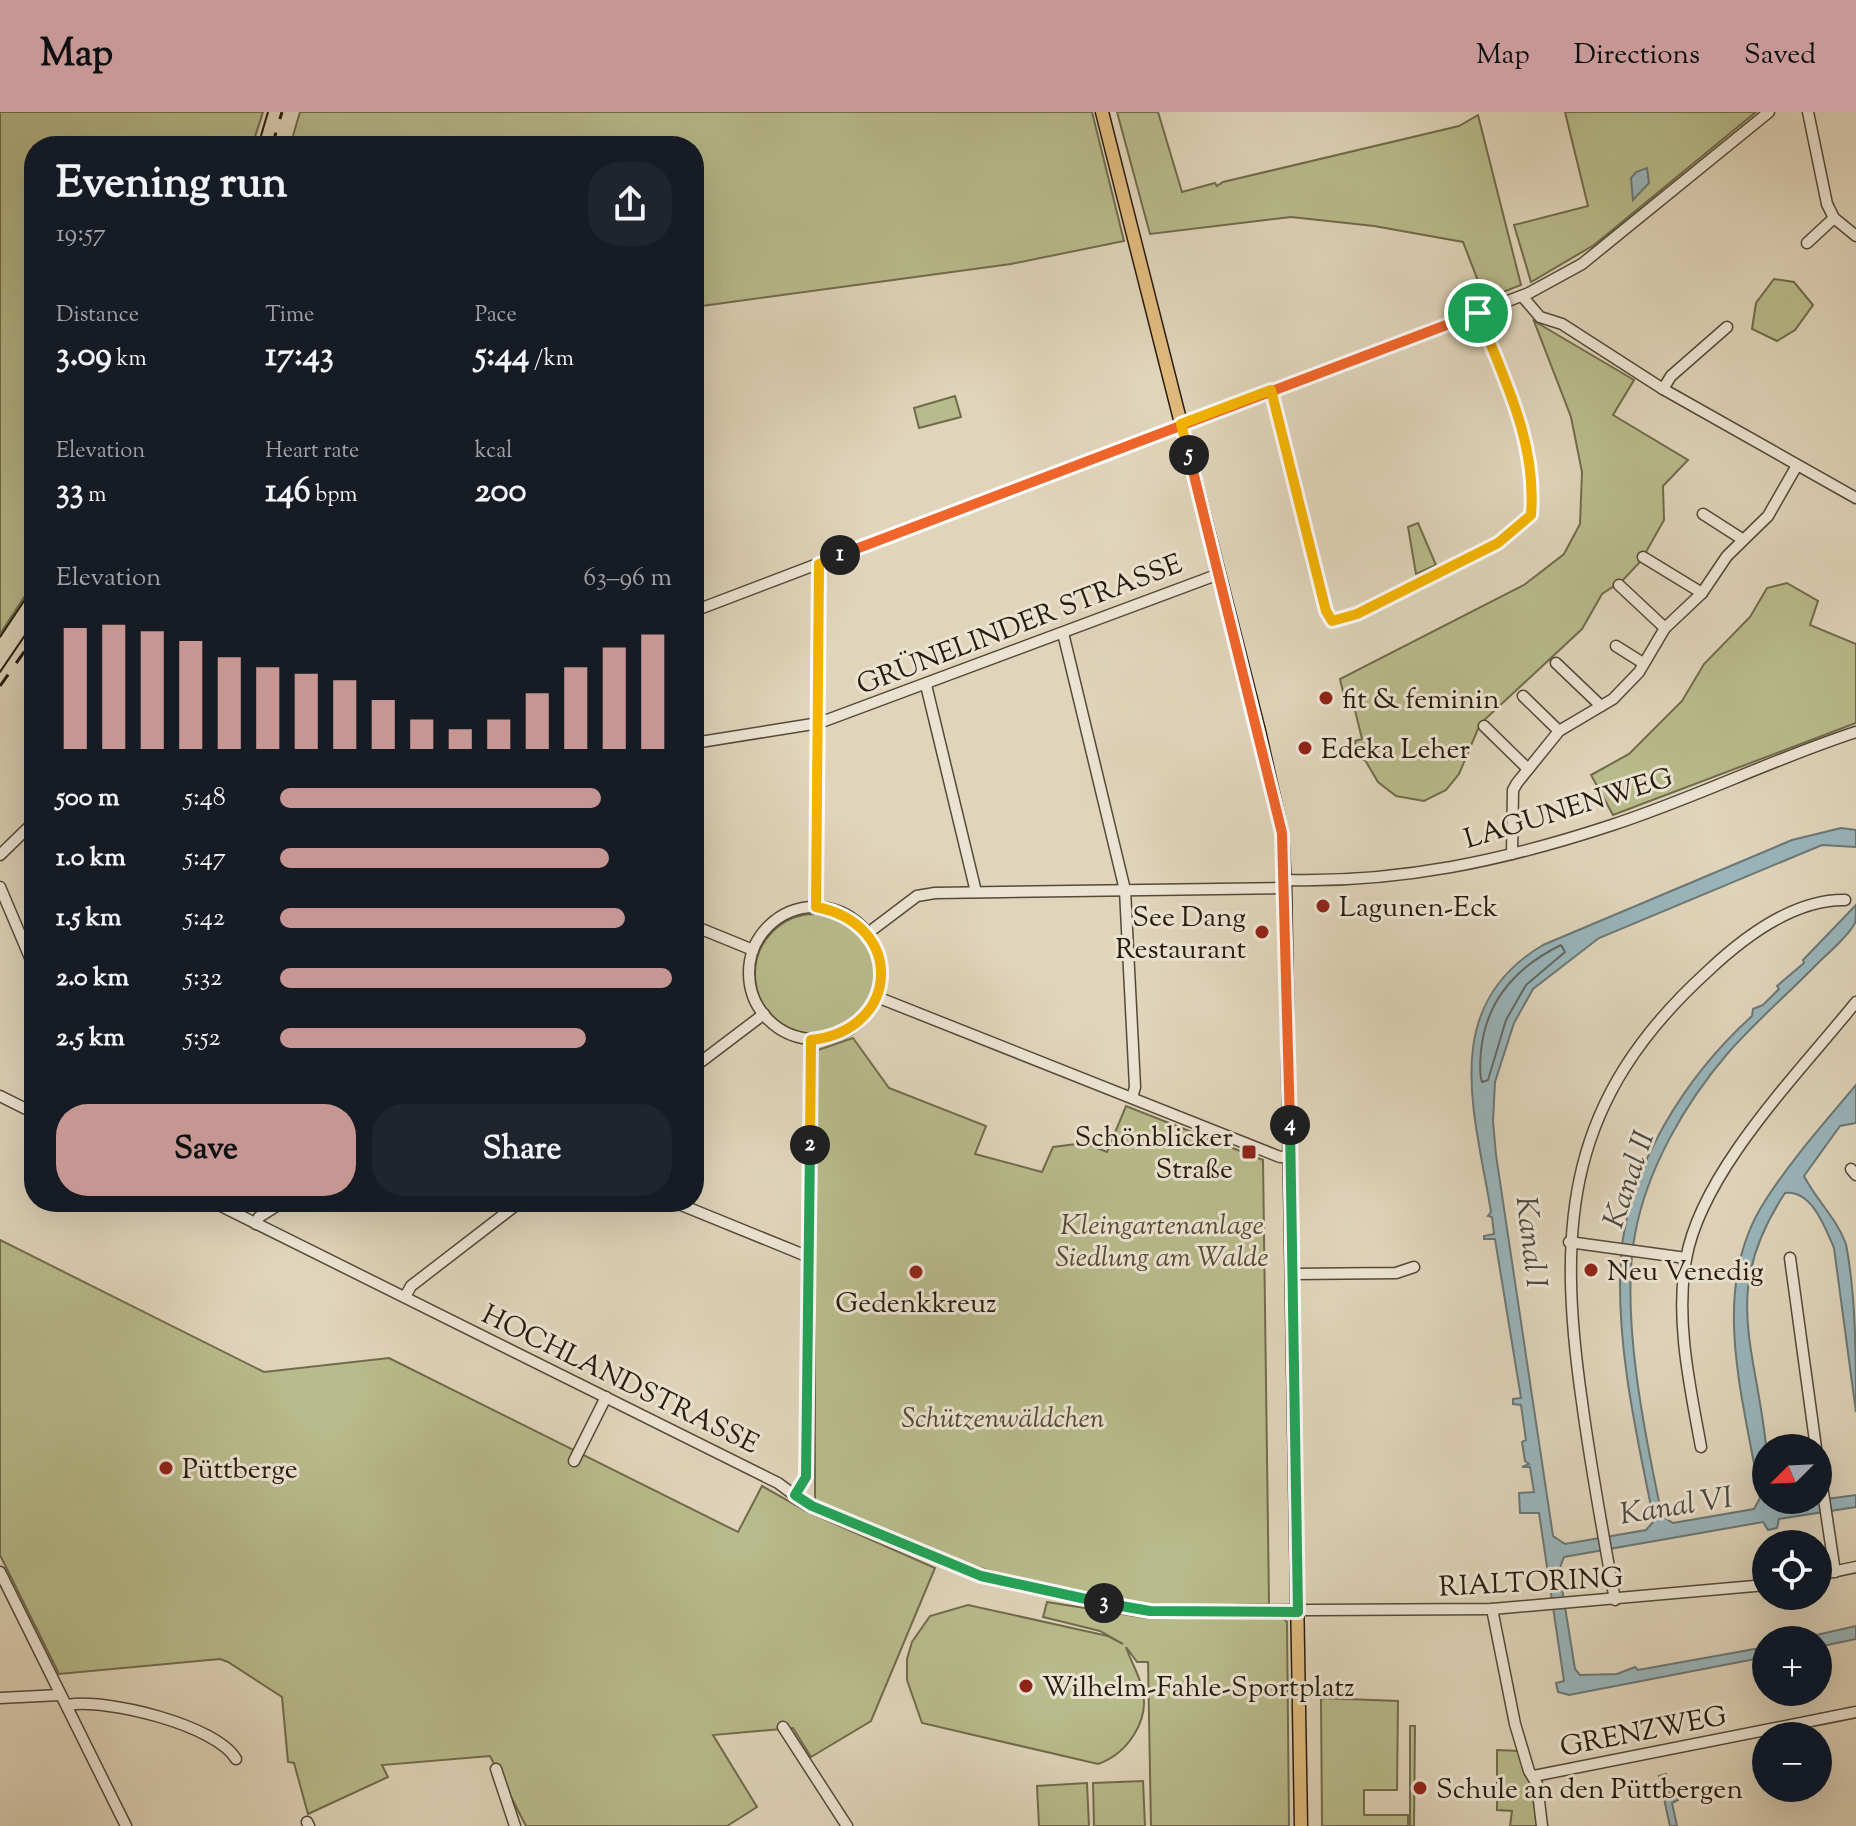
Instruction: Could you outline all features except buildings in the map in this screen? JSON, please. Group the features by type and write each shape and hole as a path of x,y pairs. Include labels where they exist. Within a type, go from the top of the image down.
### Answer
{"main road":[{"path":"1102,112 1282,833 1291,1157 1301,1826"}],"street":[{"path":"704,607 1522,296 1582,264 1769,112"},
{"path":"1808,112 1827,204 1834,218 1856,236"},
{"path":"1807,243 1834,218"},
{"path":"1522,296 1540,317 1562,324 1663,389 1796,467 1856,498"},
{"path":"1271,390 1326,611 1332,621 1357,614 1498,543 1531,515 1533,470 1526,437 1478,313"},
{"path":"1663,389 1671,376 1727,327"},
{"path":"1512,854 1513,790 1528,769 1559,731 1613,699 1651,656 1665,628 1702,593 1742,539 1768,516 1796,467"},
{"path":"1703,514 1742,539"},
{"path":"1643,557 1702,593"},
{"path":"816,907 819,564"},
{"name":"GRÜNELINDER STRASSE","path":"704,741 819,723 1219,574"},
{"path":"1619,585 1665,628"},
{"path":"1063,633 1125,890 1136,1089 1132,1098"},
{"path":"1616,646 1643,663"},
{"path":"1556,663 1601,706"},
{"path":"926,685 976,892"},
{"path":"1523,696 1559,731"},
{"path":"1484,726 1528,769"},
{"name":"LAGUNENWEG","path":"868,933 917,896 1408,877 1512,854 1613,825 1856,732"},
{"path":"0,855 24,832"},
{"path":"0,887 24,943"},
{"path":"1615,1600 1574,1344 1569,1242 1577,1182 1591,1136 1617,1078 1645,1035 1700,977 1747,939 1806,905 1845,900"},
{"path":"816,907 843,914 868,933 881,968 877,997 870,1011 845,1032 811,1040 784,1031 764,1014 752,989 750,964 753,950 770,925 796,910 816,907"},
{"path":"704,930 753,950"},
{"path":"877,997 1280,1157 1291,1157"},
{"path":"1701,1447 1683,1326 1686,1258 1708,1197 1725,1166 1856,1002"},
{"path":"704,1059 764,1014"},
{"path":"795,1495 806,1477 811,1040"},
{"path":"0,1096 24,1108"},
{"name":"HOCHLANDSTRASSE","path":"233,1212 778,1483 826,1512 1001,1581 1150,1611 1298,1612"},
{"path":"256,1224 259,1217 267,1212"},
{"path":"405,1297 411,1286 507,1212"},
{"path":"699,1212 809,1257"},
{"path":"1569,1242 1686,1258"},
{"path":"1790,1258 1789,1275 1814,1434"},
{"path":"1292,1274 1396,1273 1414,1267"},
{"path":"574,1461 606,1397"},
{"path":"1826,1514 1835,1572"},
{"path":"1832,1573 1856,1567"},
{"path":"0,1572 126,1826"},
{"name":"RIALTORING","path":"1298,1612 1492,1609 1752,1586"},
{"path":"1492,1609 1515,1724 1529,1771 1534,1776 1542,1826"},
{"path":"0,1698 60,1695"},
{"path":"68,1705 103,1702 154,1715 209,1739 232,1753 236,1759"},
{"name":"GRENZWEG","path":"1534,1776 1856,1712"},
{"path":"783,1727 847,1826"},
{"path":"496,1769 515,1826"}],"green space":[{"path":"0,112 263,112 255,136 24,136 24,597 0,634"},
{"path":"300,112 1092,112 1124,241 1011,264 704,306 704,136 293,136"},
{"path":"1117,112 1158,112 1182,192 1459,126 1478,115 1521,285 1485,299 1463,242 1374,226 1291,217 1150,234"},
{"path":"1565,112 1756,112 1594,245 1531,282 1514,225 1588,206"},
{"path":"1774,279 1794,282 1813,305 1795,330 1777,341 1752,329 1756,303"},
{"path":"1534,321 1634,380 1613,415 1688,460 1663,486 1664,520 1641,561 1622,581 1602,594 1582,629 1480,724 1459,774 1446,790 1424,801 1396,796 1378,782 1365,760 1360,760 1355,741 1362,739 1351,694 1344,696 1340,679 1524,585 1564,554 1580,524 1582,472 1571,417"},
{"path":"955,396 961,417 919,428 914,408"},
{"path":"1418,523 1436,565 1416,574 1408,527"},
{"path":"1787,583 1818,601 1810,625 1856,644 1856,723 1613,815 1591,775 1629,754 1682,701 1704,664 1750,617 1767,588"},
{"path":"815,914 838,919 857,932 870,951 875,974 870,997 857,1016 838,1029 815,1034 792,1029 773,1016 760,997 755,974 760,951 773,932 792,919"},
{"name":"Kleingartenanlage Siedlung am Walde","path":"853,1038 889,1088 986,1126 975,1154 1042,1172 1053,1147 1084,1143 1107,1152 1126,1106 1263,1160 1269,1604 1162,1605 1103,1599 1060,1590 977,1567 815,1503 815,1058 818,1050"},
{"name":"Püttberge","path":"0,1240 264,1372 389,1358 738,1532 762,1486 808,1512 935,1568 871,1721 811,1757 793,1728 713,1735 757,1807 727,1826 526,1826 490,1756 382,1765 388,1777 308,1814 294,1763 288,1762 282,1697 228,1662 220,1659 59,1674 0,1555"},
{"path":"1047,1602 1147,1618 1283,1618 1287,1622 1289,1826 1151,1826 1148,1662 1137,1662 1126,1647 1142,1688 1143,1712 1127,1744 1098,1764 922,1723 907,1680 907,1659 912,1642 930,1616 968,1605 1108,1636 1123,1644 1100,1631 1043,1617"},
{"path":"1321,1698 1398,1701 1397,1790 1364,1790 1364,1815 1408,1815 1408,1826 1322,1826"},
{"path":"1410,1726 1415,1726 1414,1826 1410,1826"},
{"path":"1497,1750 1520,1751 1532,1783 1539,1826 1510,1826 1512,1811 1497,1810"},
{"path":"1143,1781 1145,1826 1094,1826 1093,1783"},
{"path":"1087,1783 1089,1826 1039,1826 1037,1786"}],"water":[{"path":"1647,168 1649,183 1633,200 1631,178 1636,172"},
{"path":"1841,828 1856,830 1856,847 1822,845 1599,938 1533,989 1514,1023 1495,1082 1493,1121 1496,1155 1553,1536 1565,1544 1646,1530 1654,1521 1629,1390 1621,1322 1621,1256 1635,1189 1664,1125 1705,1066 1752,1016 1753,1009 1763,1005 1779,989 1777,986 1804,963 1803,960 1856,905 1855,923 1848,934 1739,1041 1712,1072 1683,1115 1649,1185 1635,1234 1631,1266 1630,1301 1636,1375 1662,1516 1673,1523 1752,1509 1752,1514 1811,1514 1779,1519 1777,1528 1768,1530 1763,1522 1564,1557 1559,1570 1575,1669 1580,1675 1617,1674 1635,1667 1638,1670 1752,1650 1752,1660 1569,1695 1558,1692 1556,1683 1564,1681 1539,1513 1520,1513 1519,1493 1534,1492 1530,1467 1522,1467 1529,1464 1525,1461 1522,1442 1526,1440 1521,1405 1513,1404 1513,1399 1521,1398 1495,1239 1484,1239 1484,1236 1494,1234 1492,1217 1488,1216 1491,1212 1473,1100 1472,1065 1476,1031 1488,999 1510,970 1543,945 1792,840"},
{"path":"1856,1085 1856,1123 1840,1126 1804,1176 1846,1244 1854,1306 1856,1412 1834,1248 1810,1204 1803,1197 1785,1193 1765,1227 1753,1259 1748,1288 1750,1346 1764,1434 1752,1434 1752,1453 1735,1346 1734,1309 1738,1271 1748,1235 1775,1186"},
{"path":"1856,1495 1856,1507 1832,1511 1832,1498"},
{"path":"1856,1626 1856,1639 1832,1644 1832,1631"},
{"path":"1666,1774 1670,1792 1676,1790 1678,1800 1672,1803 1677,1826 1670,1826 1659,1776"}],"tram line":[{"path":"261,136 268,112"},
{"path":"0,637 24,601"},
{"path":"0,672 24,637"}],"railway":[{"path":"275,136 282,112"},
{"path":"0,686 24,652"}],"place":[{"name":"fit & feminin","path":"1326,698"},
{"name":"Edeka Leher","path":"1305,748"},
{"name":"Lagunen-Eck","path":"1323,906"},
{"name":"See Dang Restaurant","path":"1262,932"},
{"name":"Schönblicker Straße","path":"1249,1152"},
{"name":"Neu Venedig","path":"1591,1270"},
{"name":"Gedenkkreuz","path":"916,1272"},
{"name":"Püttberge","path":"166,1468"},
{"name":"Wilhelm-Fahle-Sportplatz","path":"1026,1686"},
{"name":"Schule an den Püttbergen","path":"1420,1788"}],"route":[{"path":"1478,313 1271,390 1223,408 1181,424 1169,429 872,543 819,564 822,572 816,907 843,914 868,933 881,968 877,997 859,1023 830,1038 811,1040 806,1477 795,1495 805,1503 981,1576 1001,1581 1150,1611 1298,1612 1287,954 1282,833 1181,424 1271,390 1326,611 1332,621 1357,614 1498,543 1528,521 1531,515 1533,470 1526,437 1478,313"}],"water label":[{"name":"Kanal II","path":"1628,1179"},
{"name":"Kanal I","path":"1532,1242"},
{"name":"Kanal VI","path":"1676,1505"}],"park label":[{"name":"Schützenwäldchen","path":"1003,1417"}]}
